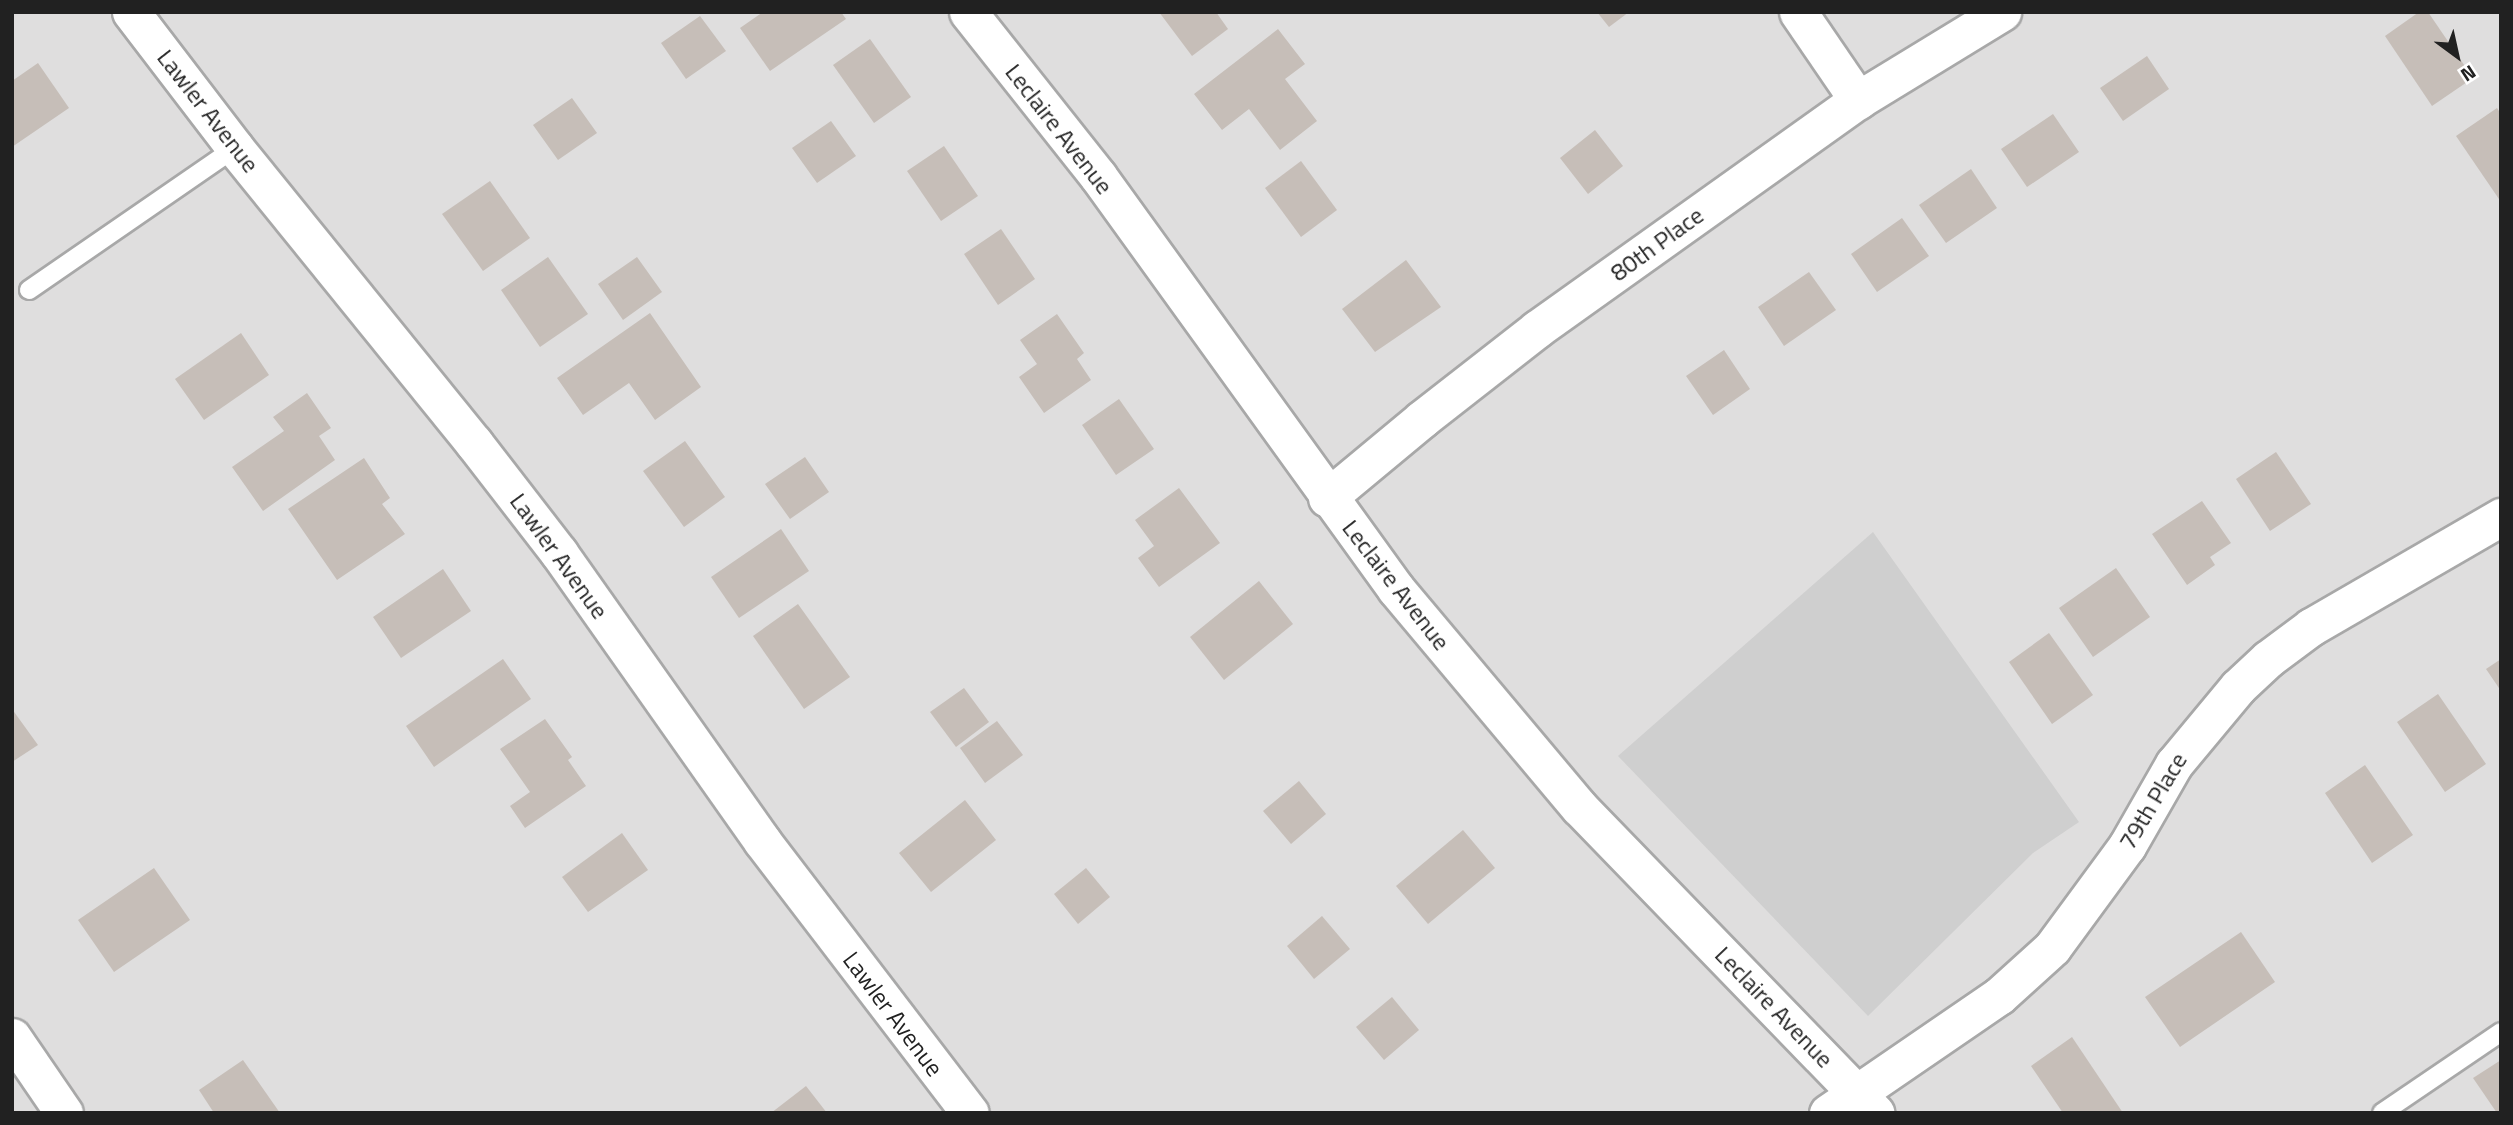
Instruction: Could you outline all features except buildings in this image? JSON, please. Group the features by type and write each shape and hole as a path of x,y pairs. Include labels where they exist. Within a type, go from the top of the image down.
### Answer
{"street":[{"name":"Lawler Avenue","path":"131,12 235,148 474,443 559,553 762,841 970,1113"},
{"name":"Leclaire Avenue","path":"968,12 1098,176 1327,498 1396,589 1579,807 1854,1106"},
{"path":"1798,12 1858,100"},
{"name":"80th Place","path":"1327,498 1537,329 1858,100 2002,12"},
{"name":"79th Place","path":"1854,1106 1999,996 2052,948 2127,846 2174,764 2238,687 2267,659 2311,627 2501,517"},
{"path":"12,1037 64,1113"}],"lane":[{"path":"29,290 235,148"},
{"path":"2382,1113 2501,1032"}],"shaded area":[{"path":"12,12 2501,12 2501,1113 12,1113"},
{"path":"1873,532 2079,822 2033,853 1868,1016 1618,756"}]}
